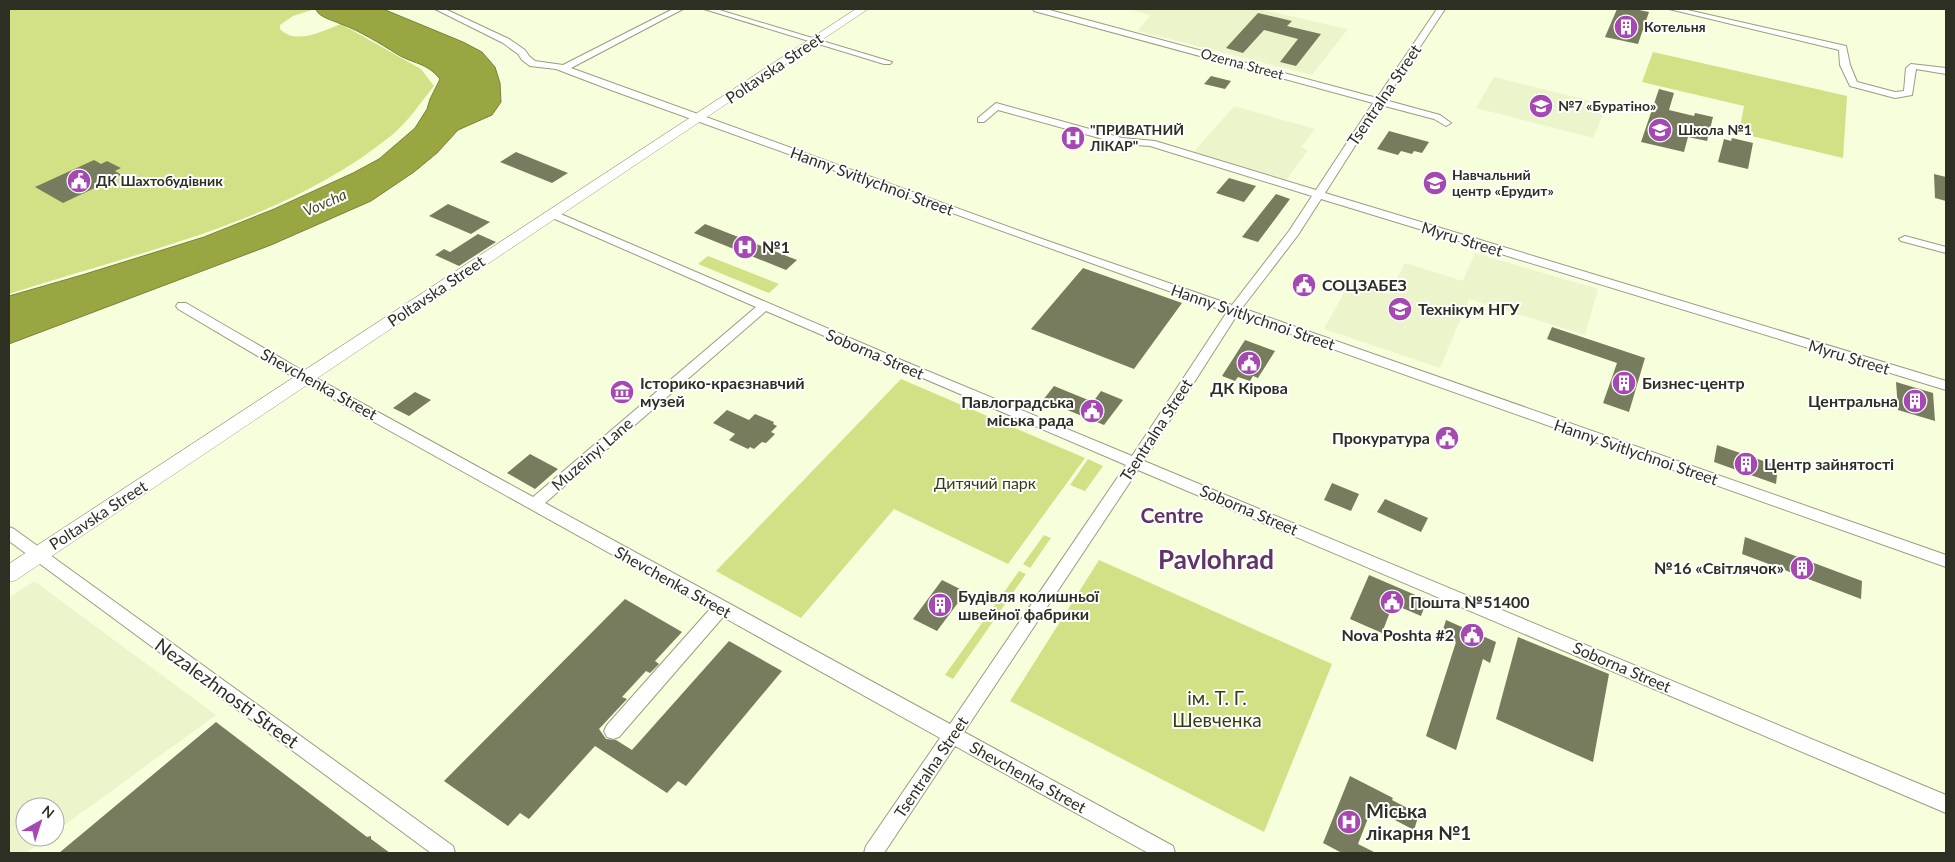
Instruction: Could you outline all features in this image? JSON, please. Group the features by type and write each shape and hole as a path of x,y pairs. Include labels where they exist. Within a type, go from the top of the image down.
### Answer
{"main road":[{"name":"Poltavska Street","path":"9,574 863,9"}],"street":[{"name":"Hanny Svitlychnoi Street","path":"439,9 506,41 522,52 525,58 533,64 563,68 1234,310 1946,561"},
{"path":"563,68 679,9"},
{"path":"708,9 887,62"},
{"name":"Ozerna Street","path":"1037,9 1437,117 1446,122"},
{"name":"Tsentralna Street","path":"873,853 1136,462 1234,310 1294,233 1379,101 1442,9"},
{"path":"1673,9 1843,48 1845,65 1853,84 1895,95 1908,93 1912,68 1914,66 1946,71"},
{"name":"Myru Street","path":"981,120 996,106 1121,141 1151,143 1946,386"},
{"name":"Soborna Street","path":"552,214 764,306 1946,804"},
{"path":"1905,239 1946,250"},
{"name":"Shevchenka Street","path":"182,306 306,378 1166,853"},
{"name":"Muzeinyi Lane","path":"534,504 764,306"},
{"name":"Nezalezhnosti Street","path":"9,534 446,853"},
{"path":"613,731 721,608"}],"shaded area":[{"path":"1128,9 1259,9 1348,29 1312,75 1137,31 1151,15"},
{"name":"№7 «Буратіно»","path":"1494,77 1607,105 1593,138 1476,108"},
{"path":"1234,106 1315,129 1301,147 1308,150 1284,183 1191,155"},
{"name":"Технікум НГУ","path":"1475,253 1598,289 1585,335 1469,299 1440,368 1324,329 1350,282 1389,294 1405,263 1463,281"},
{"path":"34,581 216,715 65,825 65,797 15,797 15,847 34,847 26,853 9,853 9,598"}],"green space":[{"path":"9,9 315,9 293,16 280,25 280,29 287,34 302,36 318,33 341,24 421,69 434,86 409,118 392,135 349,166 304,191 257,213 208,232 9,294"},
{"path":"1653,52 1847,96 1843,158 1739,133 1744,106 1642,82"},
{"path":"708,256 779,284 769,293 698,264"},
{"name":"Дитячий парк","path":"901,379 1085,458 1008,564 894,509 801,618 716,571"},
{"path":"1088,459 1103,466 1085,491 1070,485"},
{"path":"1044,535 1051,538 1030,568 1023,564"},
{"name":"ім. Т. Г. Шевченка","path":"1099,560 1332,664 1264,832 1010,701"},
{"path":"1019,571 1026,574 953,679 945,675"}],"water":[{"name":"Vovcha","path":"316,9 383,9 463,42 482,52 495,67 500,83 501,102 492,115 458,130 437,153 414,172 371,201 271,245 9,344 9,296 204,237 274,209 379,159 415,128 427,109 440,79 430,69 403,57 355,30 322,16"}],"building":[{"name":"Котельня","path":"1617,9 1634,9 1649,12 1638,44 1605,37"},
{"path":"1258,13 1292,21 1287,26 1321,34 1296,66 1280,62 1298,39 1264,30 1243,53 1226,48"},
{"path":"1211,76 1231,81 1225,89 1204,84"},
{"name":"Школа №1","path":"1659,89 1674,93 1669,110 1694,116 1695,113 1713,117 1707,141 1688,137 1684,152 1641,142"},
{"path":"1389,131 1429,142 1422,153 1414,151 1412,154 1401,151 1398,155 1377,149"},
{"path":"1732,138 1753,143 1748,169 1718,162 1724,139 1731,141"},
{"path":"516,152 568,173 552,183 500,162"},
{"name":"ДК Шахтобудівник","path":"94,160 101,164 107,161 121,168 115,171 122,175 63,203 35,187"},
{"path":"1934,174 1946,177 1946,201 1935,198"},
{"path":"1229,178 1256,186 1244,202 1216,193"},
{"path":"1276,194 1290,199 1258,242 1242,237"},
{"path":"448,204 490,222 471,234 429,216"},
{"name":"№1","path":"705,224 797,260 786,270 694,233"},
{"path":"478,234 496,242 459,266 435,255 444,249 450,252"},
{"path":"1083,268 1182,303 1134,369 1031,329"},
{"name":"Бизнес-центр","path":"1552,327 1645,358 1629,412 1603,403 1617,363 1547,339"},
{"name":"ДК Кірова","path":"1245,340 1275,351 1258,378 1253,376 1250,381 1238,377 1235,381 1222,376"},
{"name":"Центральна","path":"1896,382 1933,393 1935,421 1898,410"},
{"name":"Павлоградська міська рада","path":"1054,386 1093,402 1101,391 1123,400 1104,425 1043,400"},
{"path":"415,392 431,400 409,416 393,408"},
{"path":"727,410 749,420 755,414 774,422 773,424 777,426 771,432 775,434 766,443 762,442 754,449 750,447 748,449 729,440 735,434 713,423"},
{"name":"Центр зайнятості","path":"1717,445 1778,466 1776,484 1714,462"},
{"path":"530,454 558,469 535,489 507,473"},
{"path":"1332,483 1359,494 1351,511 1324,500"},
{"path":"1385,499 1428,518 1421,532 1377,512"},
{"name":"№16 «Світлячок»","path":"1745,537 1862,581 1861,599 1742,554"},
{"name":"Пошта №51400","path":"1369,575 1427,600 1421,616 1393,604 1382,633 1350,619"},
{"name":"Будівля колишньої швейної фабрики","path":"942,580 966,592 937,631 913,619"},
{"path":"625,599 682,632 655,661 659,664 650,673 646,671 622,697 627,699 599,729 606,739 616,740 632,750 729,641 782,671 686,786 678,781 667,793 595,746 529,819 520,813 508,826 444,781"},
{"path":"1446,620 1496,642 1490,663 1483,659 1456,750 1426,736 1456,642 1441,636"},
{"path":"1518,637 1609,674 1593,762 1496,719"},
{"path":"216,722 367,837 371,836 371,839 390,853 59,853"},
{"name":"Міська лікарня №1","path":"1350,776 1419,814 1414,830 1372,808 1358,844 1376,853 1342,853 1323,843"}],"place":[{"name":"Котельня","path":"1626,27"},
{"name":"№7 «Буратіно»","path":"1541,106"},
{"name":"Школа №1","path":"1660,130"},
{"name":"\"ПРИВАТНИЙ ЛІКАР\"","path":"1073,138"},
{"name":"ДК Шахтобудівник","path":"79,181"},
{"name":"Навчальний центр «Ерудит»","path":"1435,183"},
{"name":"№1","path":"745,247"},
{"name":"СОЦЗАБЕЗ","path":"1304,285"},
{"name":"Технікум НГУ","path":"1400,309"},
{"name":"ДК Кірова","path":"1249,363"},
{"name":"Бизнес-центр","path":"1624,383"},
{"name":"Історико-краєзнавчий музей","path":"622,392"},
{"name":"Центральна","path":"1915,401"},
{"name":"Павлоградська міська рада","path":"1092,411"},
{"name":"Прокуратура","path":"1447,438"},
{"name":"Центр зайнятості","path":"1746,464"},
{"name":"№16 «Світлячок»","path":"1802,568"},
{"name":"Пошта №51400","path":"1392,602"},
{"name":"Будівля колишньої швейної фабрики","path":"940,605"},
{"name":"Nova Poshta #2","path":"1472,635"},
{"name":"Міська лікарня №1","path":"1349,822"}],"district":[{"name":"Centre","path":"1172,516"},
{"name":"Pavlohrad","path":"1216,560"}]}
